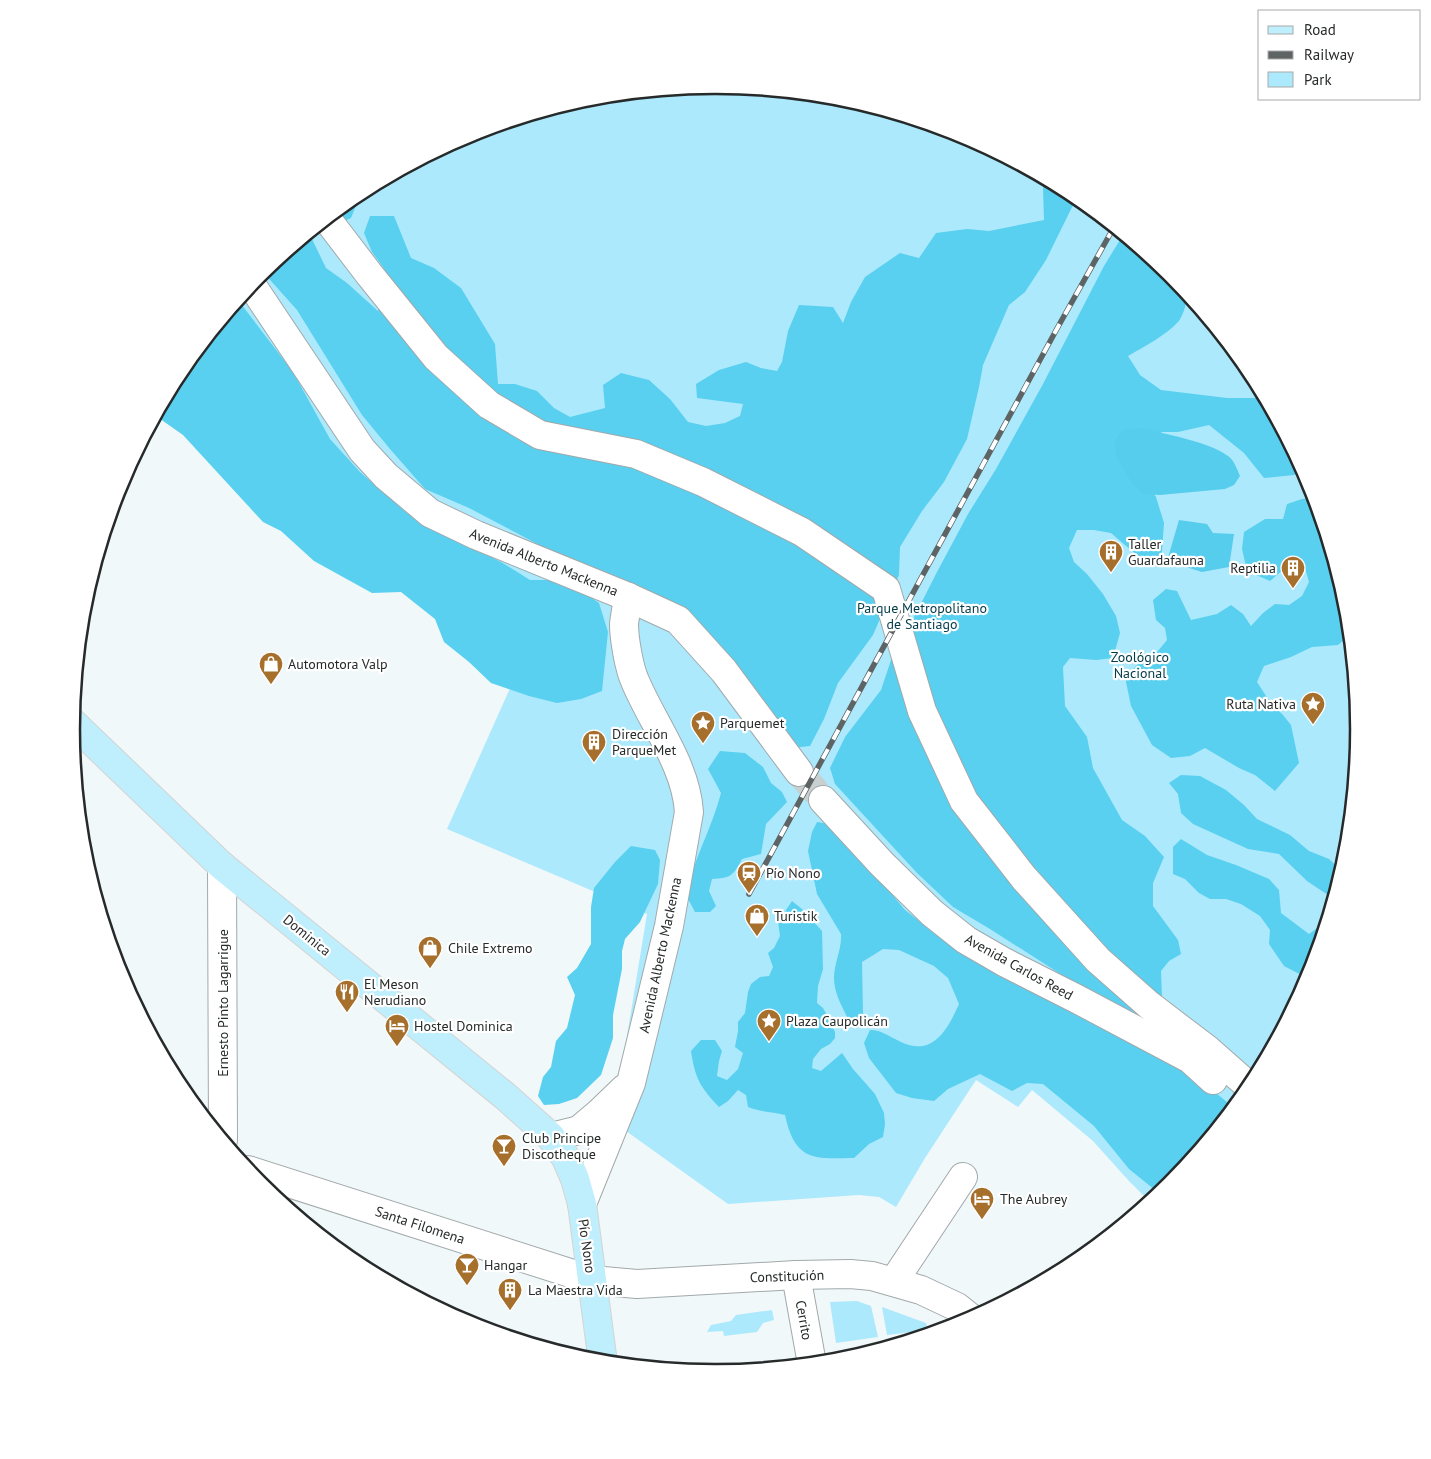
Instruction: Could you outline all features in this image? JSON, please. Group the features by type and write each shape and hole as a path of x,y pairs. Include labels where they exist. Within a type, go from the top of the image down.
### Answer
{"main road":[{"name":"Dominica","path":"80,730 222,866 505,1096 551,1136"},
{"name":"Pío Nono","path":"551,1136 566,1158 575,1179 582,1204 602,1355"}],"street":[{"path":"331,224 436,358 489,405 540,435 636,454 703,482 802,532 886,589 922,711 964,801 1024,878 1098,960 1149,1005 1208,1050 1244,1082"},
{"name":"Avenida Alberto Mackenna","path":"256,291 362,450 386,476 430,513 476,535 628,597 624,625 628,656 634,680 678,768 688,799 689,812 669,926 631,1083 582,1204"},
{"path":"628,597 678,620 724,671 799,772"},
{"name":"Avenida Carlos Reed","path":"823,800 913,895 966,940 1190,1060 1234,1097"},
{"name":"Ernesto Pinto Lagarrigue","path":"222,866 223,1131"},
{"path":"551,1136 579,1130 631,1083"},
{"name":"Santa Filomena","path":"262,1174 592,1280"},
{"path":"894,1281 964,1177"},
{"name":"Constitución","path":"592,1280 637,1284 796,1275 850,1274 872,1276 921,1290 957,1308 965,1314"},
{"name":"Cerrito","path":"796,1275 811,1358"}],"green space":[{"name":"Parque Metropolitano de Santiago","path":"674,95 757,95 798,99 880,116 959,142 1033,179 1069,201 1135,252 1165,280 1193,310 1244,376 1266,412 1303,486 1329,565 1339,606 1350,688 1351,730 1346,812 1339,853 1317,934 1303,973 1266,1047 1244,1083 1193,1149 1145,1197 1093,1141 1032,1090 1018,1107 976,1080 925,1158 896,1207 879,1197 859,1195 728,1204 626,1131 620,1079 647,914 447,829 520,666 187,377 238,310 296,252 362,201 398,179 472,142 551,116 592,106"},
{"path":"1044,186 1073,204 1046,260 1025,292 1009,305 983,365 967,439 944,482 922,511 900,547 899,575 873,635 838,683 824,719 810,746 792,748 730,658 692,614 627,581 543,547 469,508 425,489 362,415 297,310 268,278 312,239 326,268 347,283 378,311 385,270 372,252 364,233 370,216 394,216 411,258 434,268 461,288 495,344 498,384 515,384 537,391 554,408 570,417 605,408 603,385 621,373 649,380 670,399 688,422 706,426 725,423 740,416 743,404 697,398 696,384 719,370 746,362 761,368 777,371 782,362 788,331 799,305 833,307 843,323 851,302 865,277 900,253 919,258 936,233 967,229 989,231 1044,220"},
{"path":"356,205 351,218 319,233"},
{"path":"1120,240 1165,280 1186,303 1179,321 1161,336 1128,356 1140,375 1161,390 1227,398 1257,398 1297,473 1264,478 1244,453 1209,425 1178,432 1162,432 1140,454 1147,482 1156,497 1164,523 1161,565 1139,557 1111,533 1077,530 1069,548 1074,562 1087,574 1103,594 1116,616 1120,633 1113,658 1096,660 1070,658 1063,667 1065,706 1087,737 1093,768 1122,820 1145,836 1164,857 1153,883 1153,906 1178,940 1181,954 1169,961 1161,971 1162,997 1180,1023 1168,1035 1062,975 953,907 917,873 835,784 830,768 845,737 881,690 891,660 937,572 1043,384 1104,266"},
{"path":"242,305 293,372 330,439 360,472 407,513 437,531 501,562 530,580 570,583 599,603 608,632 602,691 581,699 557,703 491,683 444,642 435,619 401,592 372,593 314,561 281,531 263,522 183,435 161,420 187,376"},
{"name":"Zoológico Nacional","path":"1308,499 1317,525 1339,606 1345,639 1338,645 1312,647 1291,657 1264,666 1257,682 1270,702 1291,725 1299,763 1275,791 1255,775 1205,748 1190,756 1171,758 1152,745 1131,706 1125,677 1137,665 1157,652 1167,640 1165,628 1156,620 1153,600 1166,589 1177,591 1191,620 1217,614 1231,605 1243,614 1251,626 1275,604 1289,605 1302,596 1309,582 1305,568 1291,563 1270,581 1247,571 1242,549 1244,532 1265,519 1283,519 1287,504"},
{"path":"720,751 745,753 763,767 771,783 782,792 787,802 766,824 761,854 742,859 731,875 712,879 709,891 716,906 710,912 695,912 686,895 693,869 721,793 708,769"},
{"path":"1181,775 1200,776 1226,790 1257,819 1290,835 1309,851 1329,859 1336,865 1329,895 1307,881 1279,854 1248,849 1193,824 1181,813 1178,794 1169,783"},
{"path":"817,822 829,824 905,910 946,942 1186,1068 1229,1104 1193,1149 1154,1189 1129,1169 1094,1126 1043,1084 1027,1083 1012,1091 980,1074 948,1089 934,1101 912,1098 896,1093 869,1058 864,1043 870,1030 882,1032 911,1045 921,1046 929,1044 937,1039 949,1024 959,1004 948,978 934,966 899,950 883,949 862,962 863,1014 850,1023 839,1001 834,984 834,972 841,934 817,894 808,851 812,832"},
{"path":"1181,839 1207,855 1269,879 1279,890 1281,913 1309,934 1319,927 1302,975 1284,966 1269,944 1270,930 1260,916 1241,904 1226,899 1210,899 1199,893 1185,879 1173,874 1173,847"},
{"path":"631,846 655,850 660,860 658,884 640,922 625,939 622,951 622,969 613,1015 613,1038 601,1075 577,1098 559,1104 544,1105 538,1096 543,1077 551,1067 556,1041 567,1028 575,995 567,977 577,968 591,944 591,907 594,888"},
{"path":"792,901 822,931 823,969 818,986 817,1003 823,1008 835,1032 835,1038 830,1044 821,1049 813,1059 812,1068 821,1071 842,1053 875,1094 884,1113 883,1137 869,1144 854,1158 827,1158 808,1154 800,1149 794,1141 785,1115 748,1107 746,1095 738,1090 728,1101 719,1107 699,1082 694,1068 691,1051 701,1040 715,1040 722,1051 717,1076 727,1080 738,1069 743,1053 735,1047 738,1022 745,1013 751,984 760,977 769,976 773,967 768,953 774,948 780,936 778,922"},
{"path":"857,1301 871,1306 878,1337 836,1343 830,1302"},
{"path":"882,1307 926,1323 928,1328 920,1331 887,1335"},
{"path":"772,1310 774,1320 763,1323 757,1332 724,1336 723,1331 707,1332 711,1325 731,1321 736,1315"}],"shaded area":[{"path":"1141,428 1186,439 1220,451 1232,460 1240,476 1234,485 1225,489 1160,495 1143,494 1132,483 1116,456 1115,440 1123,430"},
{"path":"1179,520 1207,524 1213,533 1234,534 1229,567 1202,572 1167,561"}],"tunnel":[{"path":"799,772 823,800"}],"railway":[{"path":"749,894 1111,232"}],"place":[{"name":"Taller Guardafauna","path":"1111,573"},
{"name":"Reptilia","path":"1293,589"},
{"name":"Automotora Valp","path":"271,685"},
{"name":"Ruta Nativa","path":"1313,725"},
{"name":"Parquemet","path":"703,744"},
{"name":"Dirección ParqueMet","path":"594,763"},
{"name":"Pío Nono","path":"749,894"},
{"name":"Turistik","path":"757,937"},
{"name":"Chile Extremo","path":"430,969"},
{"name":"El Meson Nerudiano","path":"347,1013"},
{"name":"Plaza Caupolicán","path":"769,1042"},
{"name":"Hostel Dominica","path":"397,1047"},
{"name":"Club Principe Discotheque","path":"504,1167"},
{"name":"The Aubrey","path":"982,1220"},
{"name":"Hangar","path":"467,1286"},
{"name":"La Maestra Vida","path":"510,1311"}]}
